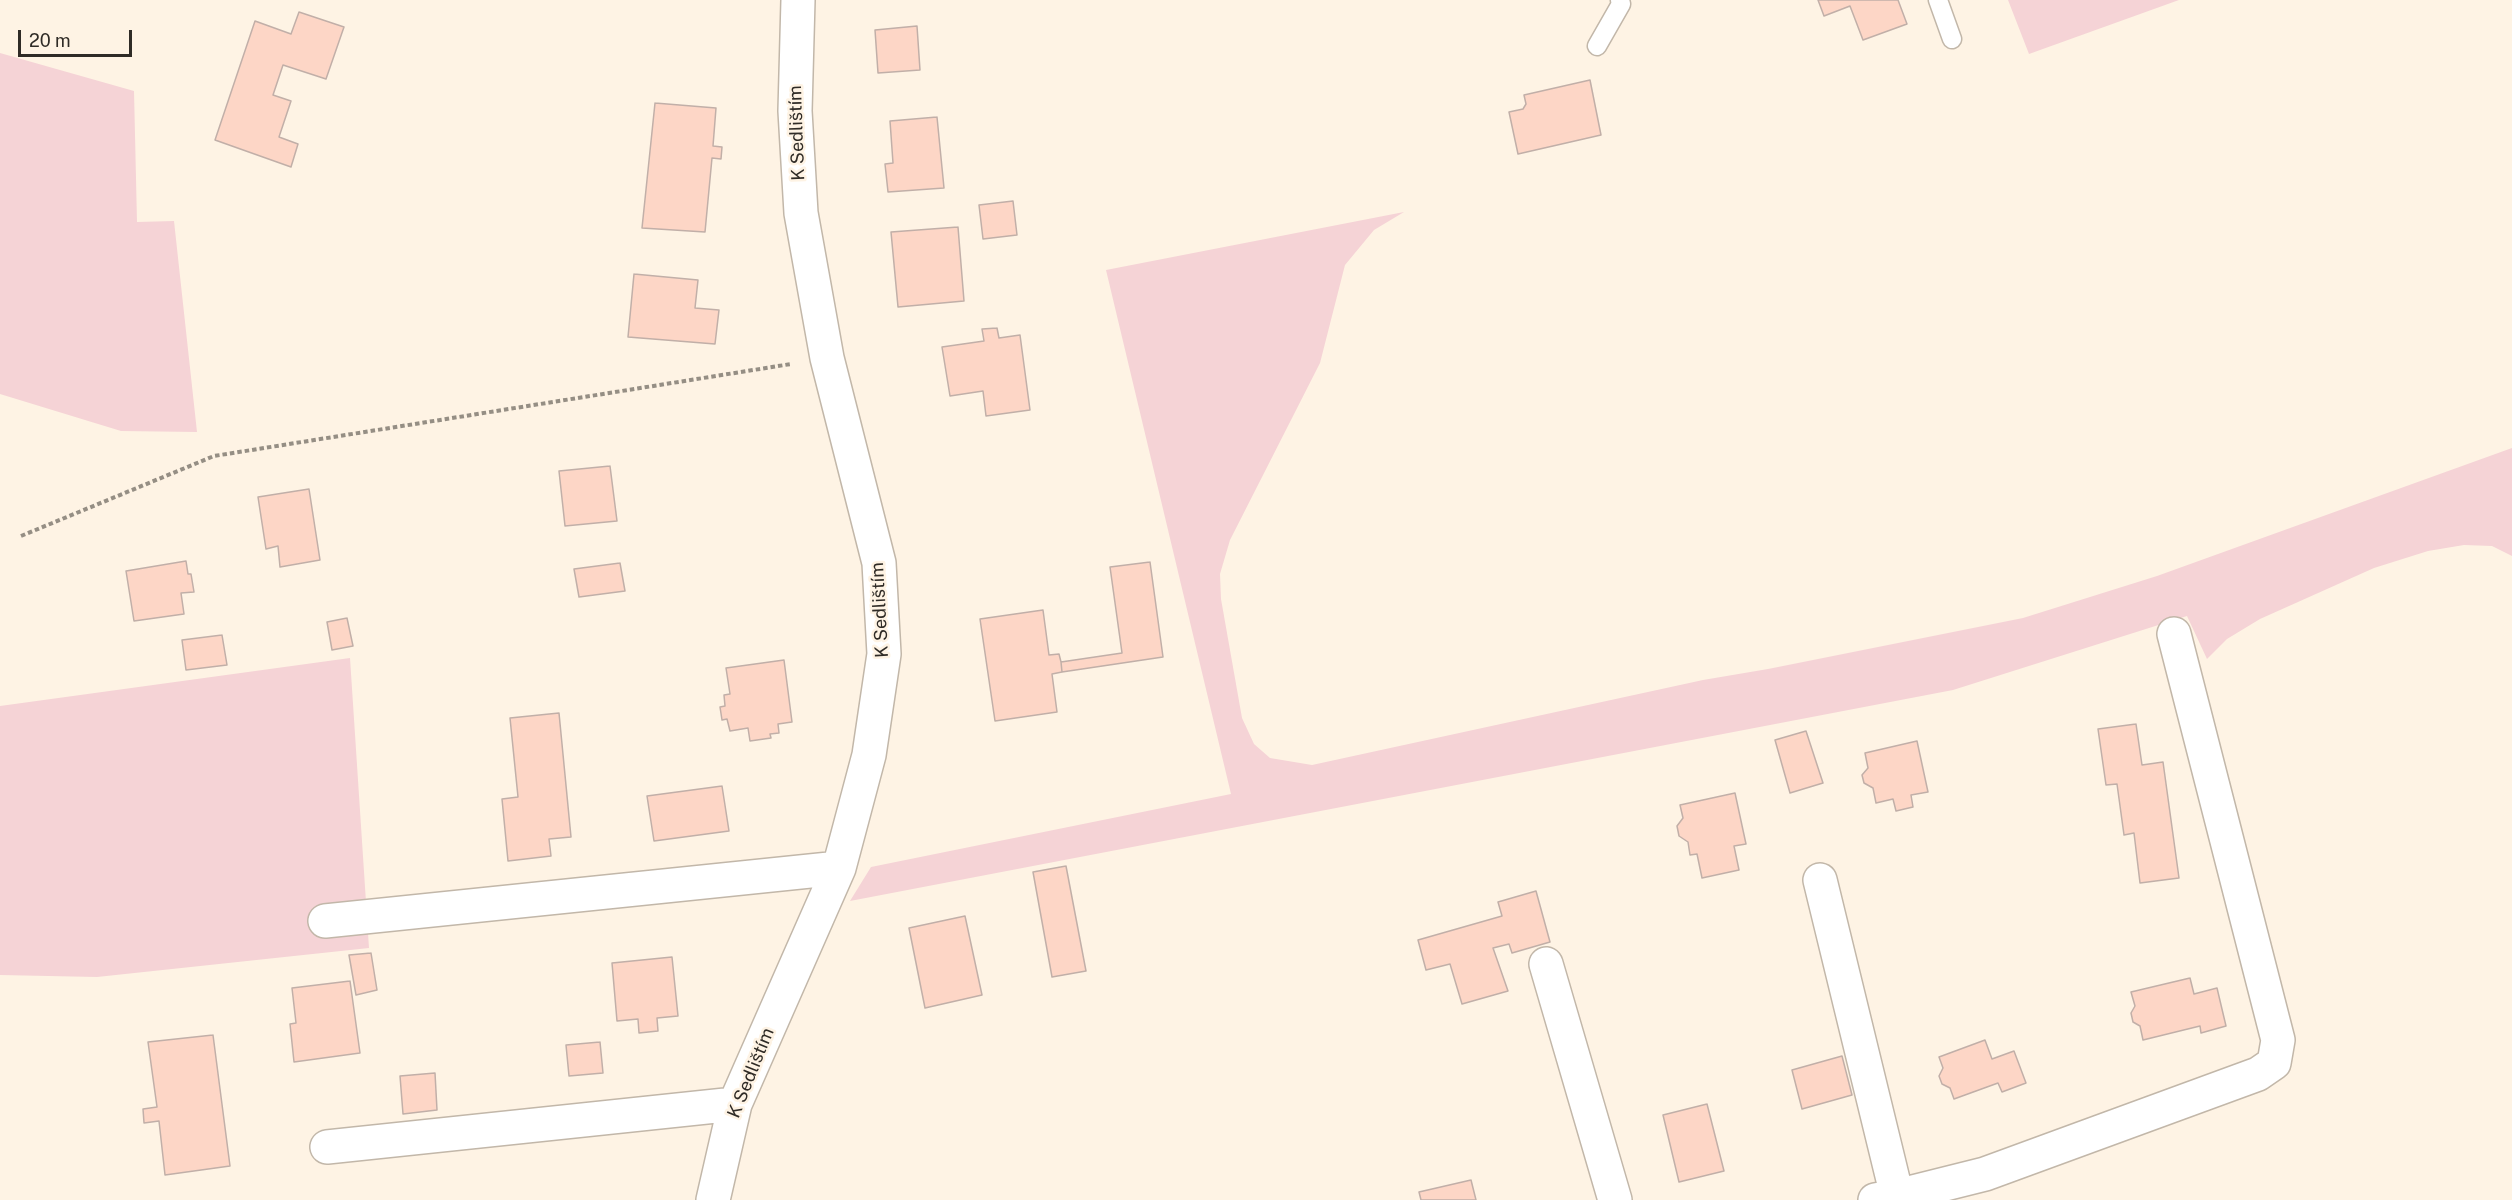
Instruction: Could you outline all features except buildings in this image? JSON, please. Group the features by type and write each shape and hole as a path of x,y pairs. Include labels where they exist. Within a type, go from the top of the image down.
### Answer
{"street":[{"name":"K Sedlištím","path":"713,1200 735,1104 839,868 857,807 876,715 884,654 877,554 827,358 810,269 795,156 795,58 798,0"},
{"path":"1820,880 1886,1198 1985,1174 2258,1074 2274,1063 2278,1040 2175,634"},
{"path":"325,921 839,868"},
{"path":"1546,964 1615,1200"},
{"path":"327,1147 735,1104"}],"lane":[{"path":"1597,46 1621,4 1620,0"},
{"path":"1938,0 1952,39"}],"path":[{"path":"21,536 214,456 827,358"}],"shaded area":[{"path":"2008,0 2179,0 2029,54"},
{"path":"0,53 134,91 137,222 174,221 197,432 121,431 0,394"},
{"path":"1404,212 1374,230 1345,265 1320,363 1230,540 1220,574 1221,599 1242,718 1254,744 1270,758 1312,765 1703,680 2023,618 2157,576 2512,448 2512,556 2492,546 2464,545 2428,551 2374,568 2260,619 2227,639 2207,659 2187,616 1953,690 850,901 871,867 1231,794 1106,270"},
{"path":"350,658 369,948 97,977 0,975 0,706"}]}
